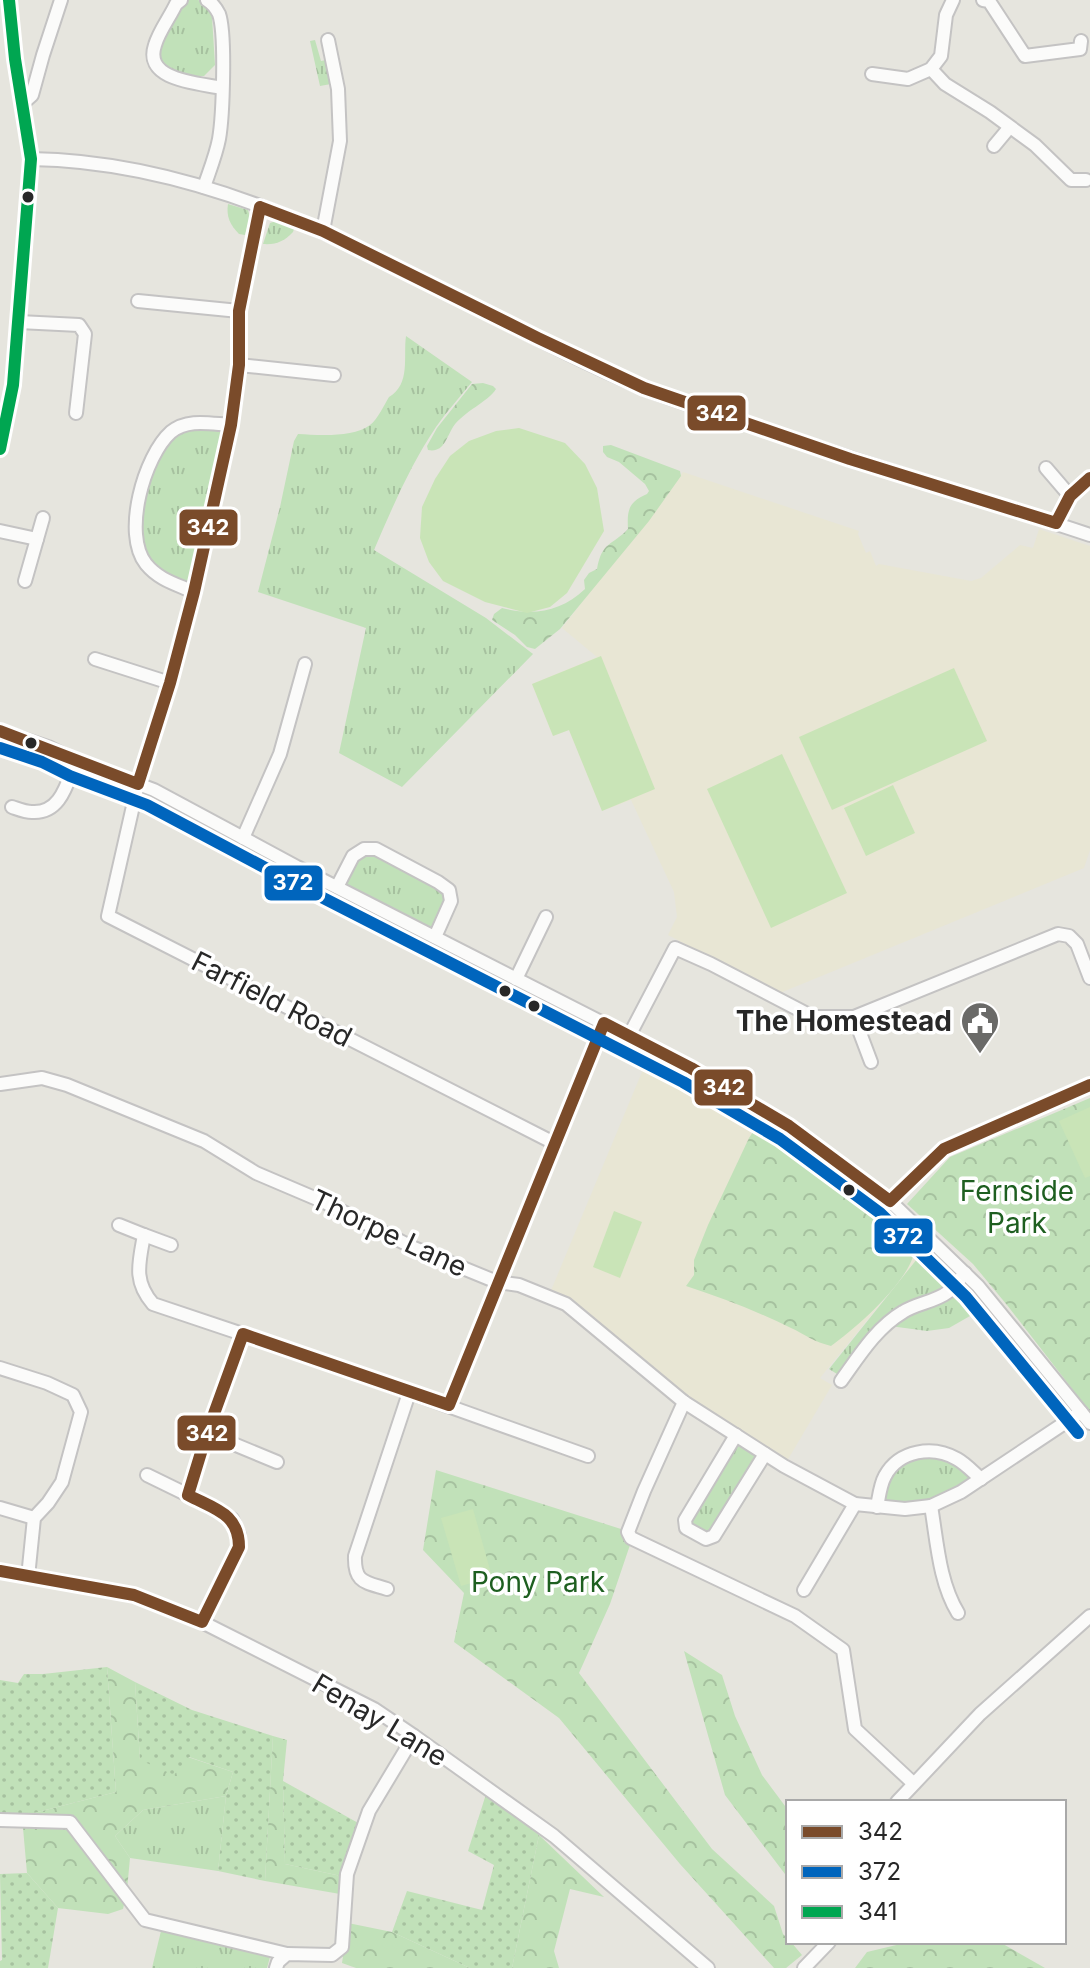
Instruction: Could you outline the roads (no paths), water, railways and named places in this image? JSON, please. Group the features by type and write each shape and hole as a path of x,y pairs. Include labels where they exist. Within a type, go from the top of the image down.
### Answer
{"street":[{"path":"0,449 13,385 31,159 9,0"},
{"path":"22,104 32,95 61,0"},
{"path":"181,0 154,47 154,59 159,70 173,78 222,88"},
{"path":"204,187 219,140 222,88 222,29 219,14 207,0"},
{"path":"872,74 908,79 931,69 941,56 946,15 953,0"},
{"path":"983,0 989,1 1025,56 1080,49 1081,41"},
{"path":"323,231 340,141 338,89 328,40"},
{"path":"15,59 43,55"},
{"path":"931,69 945,84 1035,145 1071,180 1086,180"},
{"path":"994,146 1009,128"},
{"path":"31,159 64,160 139,171 204,187 323,231 644,388 850,459 1090,535"},
{"path":"138,784 170,683 194,592 231,425 239,365 239,311 260,207"},
{"path":"138,301 239,311"},
{"path":"19,322 79,325 85,334 76,413"},
{"path":"239,365 334,375"},
{"path":"194,592 159,577 144,562 137,537 140,492 155,451 172,431 192,423 231,425"},
{"path":"1046,468 1070,496"},
{"path":"1056,523 1070,496 1090,478"},
{"path":"25,581 43,518"},
{"path":"0,531 37,539"},
{"path":"95,659 170,683"},
{"path":"243,838 280,754 305,664"},
{"path":"0,731 154,790 691,1068 789,1126 890,1201 965,1273 1090,1423"},
{"path":"12,807 32,813 48,810 60,802 76,761"},
{"name":"Farfield Road","path":"138,784 108,916 556,1144"},
{"path":"337,887 353,856 364,849 376,849 449,890 451,901 435,937"},
{"path":"516,979 546,917"},
{"path":"629,1036 675,948 813,1017 854,1017 1058,934 1069,936 1077,944 1090,978"},
{"path":"854,1017 871,1062"},
{"path":"449,1405 604,1023"},
{"name":"Thorpe Lane","path":"0,1084 42,1078 82,1091 204,1141 256,1173 324,1202 414,1248 497,1282 519,1285 566,1304 684,1402 765,1454 855,1504 905,1509 931,1506 961,1492 1081,1412"},
{"path":"890,1201 944,1149 1090,1085"},
{"path":"119,1225 171,1245"},
{"path":"144,1235 139,1274 145,1295 153,1304 588,1456"},
{"path":"841,1381 885,1325 901,1312 949,1291 965,1273"},
{"path":"188,1495 243,1334"},
{"path":"0,1368 73,1395 81,1412 62,1482 34,1518 28,1577"},
{"path":"387,1589 361,1580 357,1575 355,1556 409,1393"},
{"path":"684,1402 628,1532 631,1538 795,1616 843,1650 855,1729 913,1783"},
{"path":"207,1433 277,1462"},
{"path":"736,1435 685,1520 686,1528 706,1539 714,1536 765,1454"},
{"path":"877,1507 883,1479 891,1468 914,1453 928,1450 955,1457 981,1479"},
{"path":"147,1475 232,1519 239,1535 239,1547 202,1622"},
{"path":"804,1590 855,1504"},
{"path":"931,1506 945,1584 958,1613"},
{"path":"0,1508 34,1518"},
{"name":"Fenay Lane","path":"0,1571 134,1595 202,1622 374,1709 554,1836 708,1968"},
{"path":"899,1800 980,1714 1090,1616"},
{"path":"0,1820 70,1822 145,1920 287,1954 332,1955 342,1947 347,1874 369,1811 414,1736"},
{"path":"804,1968 827,1944"},
{"path":"276,1968 287,1954"}],"place":[{"name":"The Homestead","path":"980,1055"}],"park label":[{"name":"Fernside Park","path":"1017,1207"},
{"name":"Pony Park","path":"538,1582"}]}
